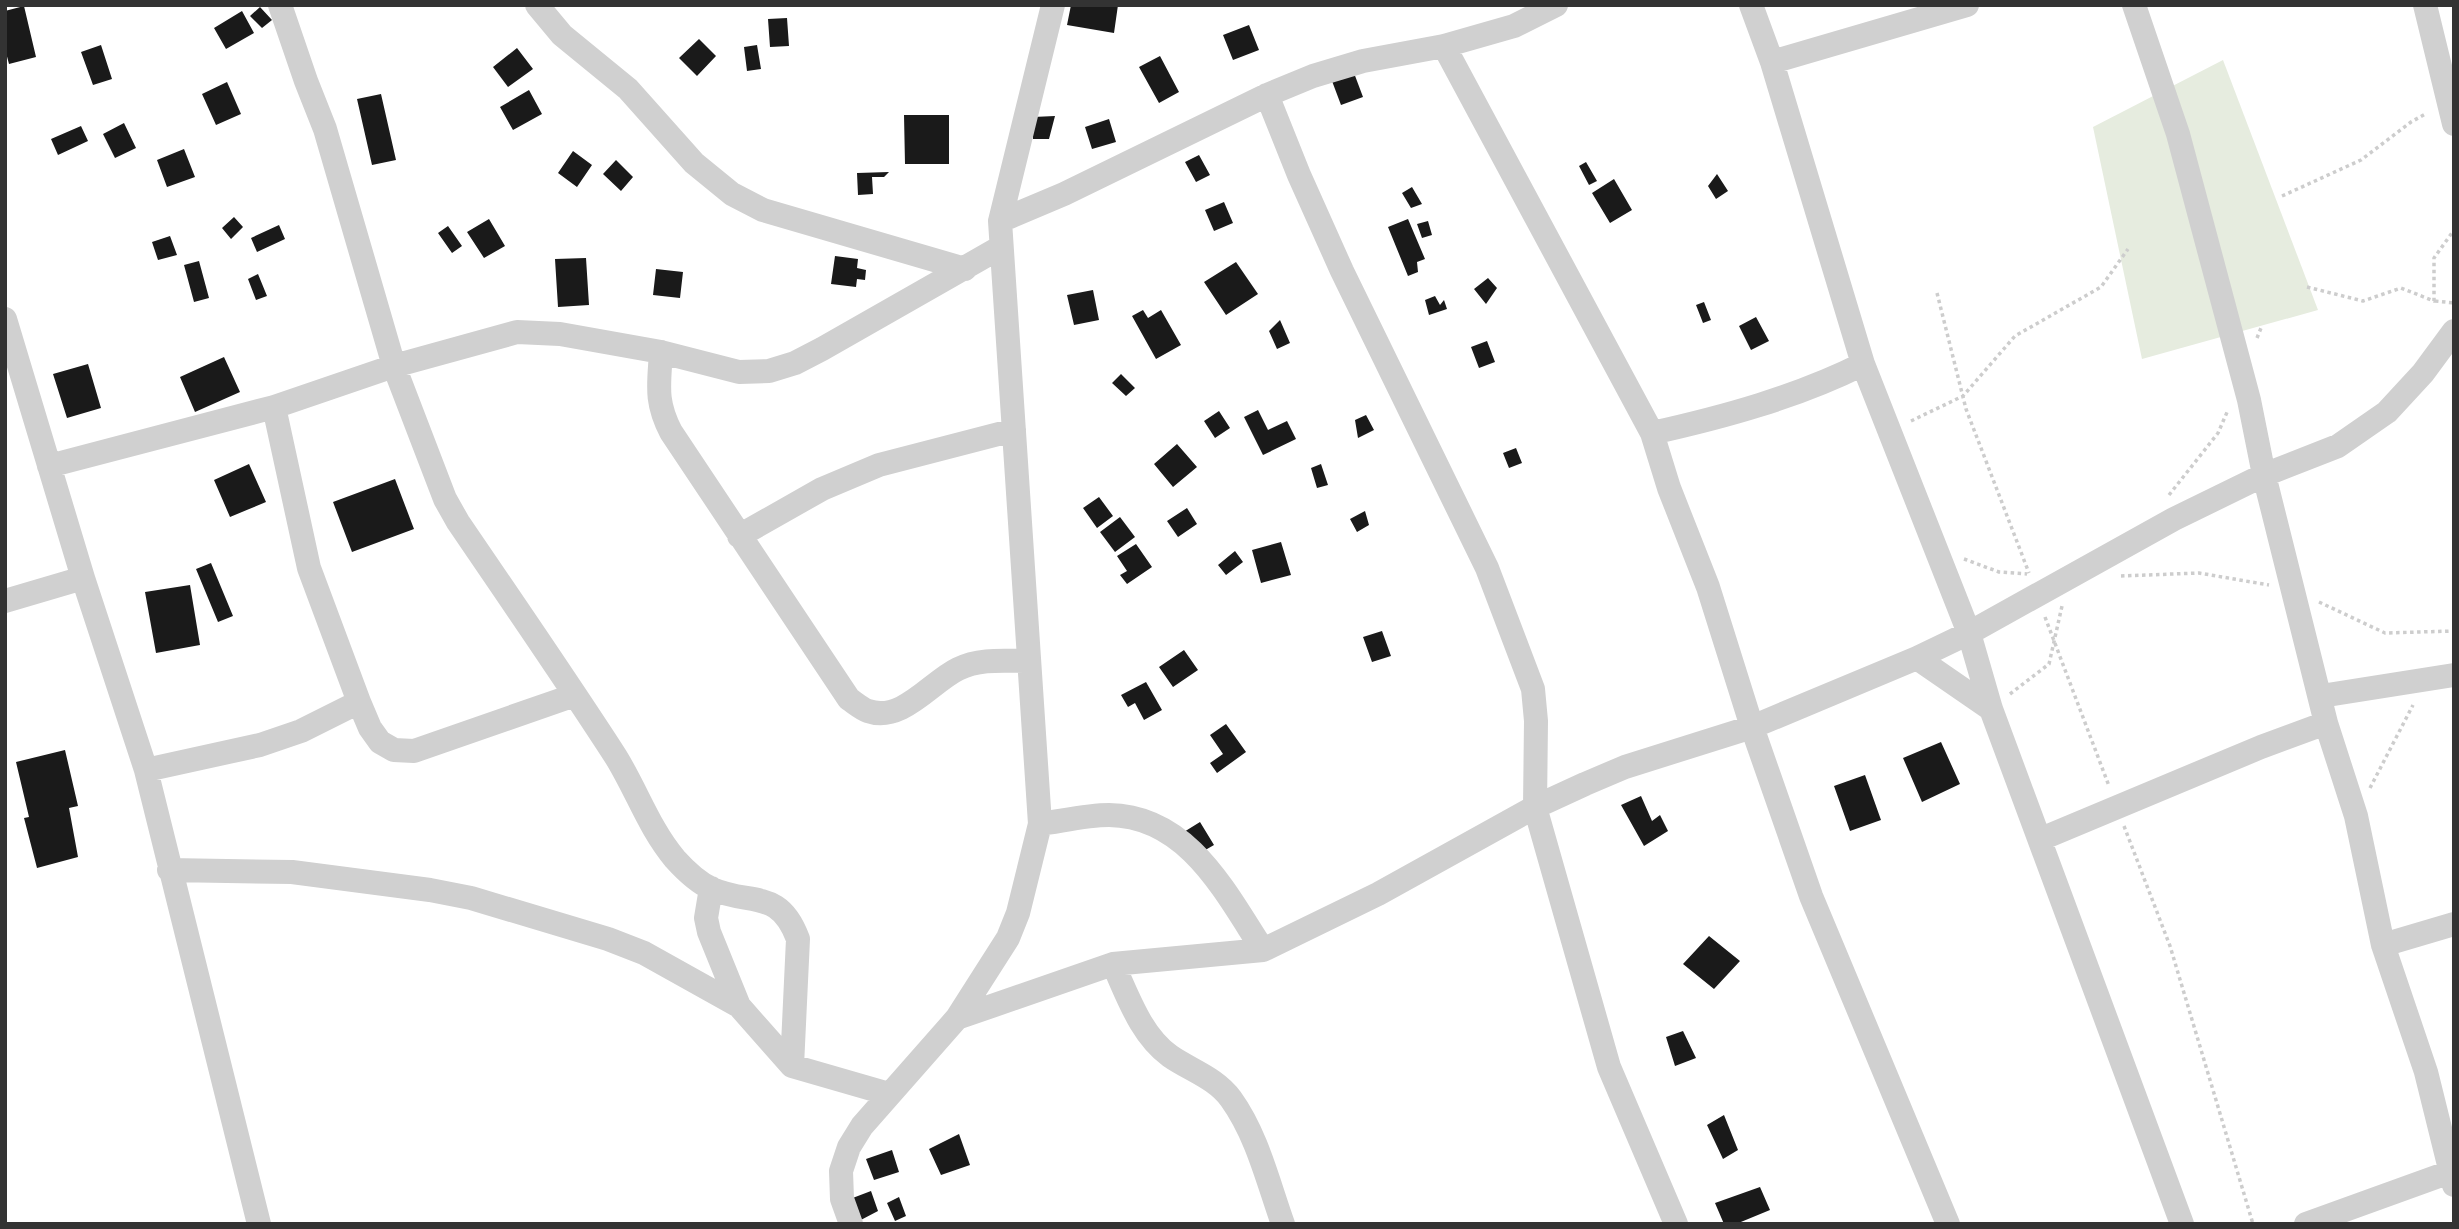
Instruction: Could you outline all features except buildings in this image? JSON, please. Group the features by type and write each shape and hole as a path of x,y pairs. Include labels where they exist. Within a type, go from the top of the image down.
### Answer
{"street":[{"path":"280,5 325,129 394,366 445,499 617,760 662,844 681,865 711,888 772,904 780,908 791,921 798,939 792,1066"},
{"path":"537,5 562,35 628,89 694,163 732,194 763,210 965,269"},
{"path":"851,1224 842,1199 841,1171 849,1147 862,1126 957,1018 1008,938 1018,913 1040,824 1000,221 1054,5"},
{"path":"1000,221 1088,183 1267,95 1312,76 1363,61 1444,46 1514,26 1556,5"},
{"path":"1751,5 1772,62 1863,363 1969,633 1991,709 2182,1224"},
{"path":"1772,62 1967,5"},
{"path":"2134,5 2178,134 2249,400 2264,475 2326,723 2356,816 2383,945 2426,1072 2452,1179 2306,1224"},
{"path":"2425,5 2454,124"},
{"path":"1444,46 1652,433 1669,488 1708,587 1752,727 1811,896 1948,1224"},
{"path":"1267,95 1342,271 1487,568 1533,689 1536,721 1535,807 1609,1066 1676,1224"},
{"path":"49,467 274,407 394,366 517,332 560,334 661,352 739,372 769,371 795,363 822,349 1001,247"},
{"path":"5,319 83,578 146,770 259,1224"},
{"path":"957,1018 1113,964 1263,950 1378,894 1535,807 1625,767 1752,727 1917,658 1969,633 2174,519 2264,475 2338,446 2387,412 2423,373 2454,331"},
{"path":"661,352 658,400 662,415 691,464 849,699 868,711 889,712 908,704 960,668 978,662 1028,661"},
{"path":"1652,433 1737,412 1819,383 1863,363"},
{"path":"274,407 309,568 359,702 370,728 380,742 394,750 414,751 575,695"},
{"path":"739,536 822,489 879,464 1014,430"},
{"path":"5,601 83,578"},
{"path":"1917,658 1991,709"},
{"path":"2321,696 2454,675"},
{"path":"146,770 260,745 301,731 359,702"},
{"path":"2041,839 2260,747 2326,723"},
{"path":"1040,824 1109,815 1139,819 1177,837 1208,866 1263,950"},
{"path":"169,870 292,872 430,890 471,898 608,939 644,953 739,1006 792,1066 889,1094"},
{"path":"711,888 706,918 739,1006"},
{"path":"2383,945 2454,924"},
{"path":"1113,964 1143,1028 1168,1055 1203,1074 1230,1097 1249,1128 1283,1224"}],"path":[{"path":"2282,196 2361,160 2411,122 2432,111"},
{"path":"2434,301 2434,258 2454,230"},
{"path":"1890,432 1963,396 2015,336 2101,287 2128,248"},
{"path":"2307,287 2363,301 2401,288 2434,301 2454,303"},
{"path":"1936,548 1999,572 2032,576 1963,396 1937,293"},
{"path":"2256,340 2260,328"},
{"path":"2169,495 2218,433 2228,410"},
{"path":"2121,576 2199,573 2293,590 2385,633 2454,631"},
{"path":"1991,709 2049,664 2069,577"},
{"path":"2045,617 2113,796"},
{"path":"2356,816 2427,679"},
{"path":"2122,821 2169,946 2253,1224"}],"shaded area":[{"path":"2223,60 2318,310 2142,359 2093,127"}]}
